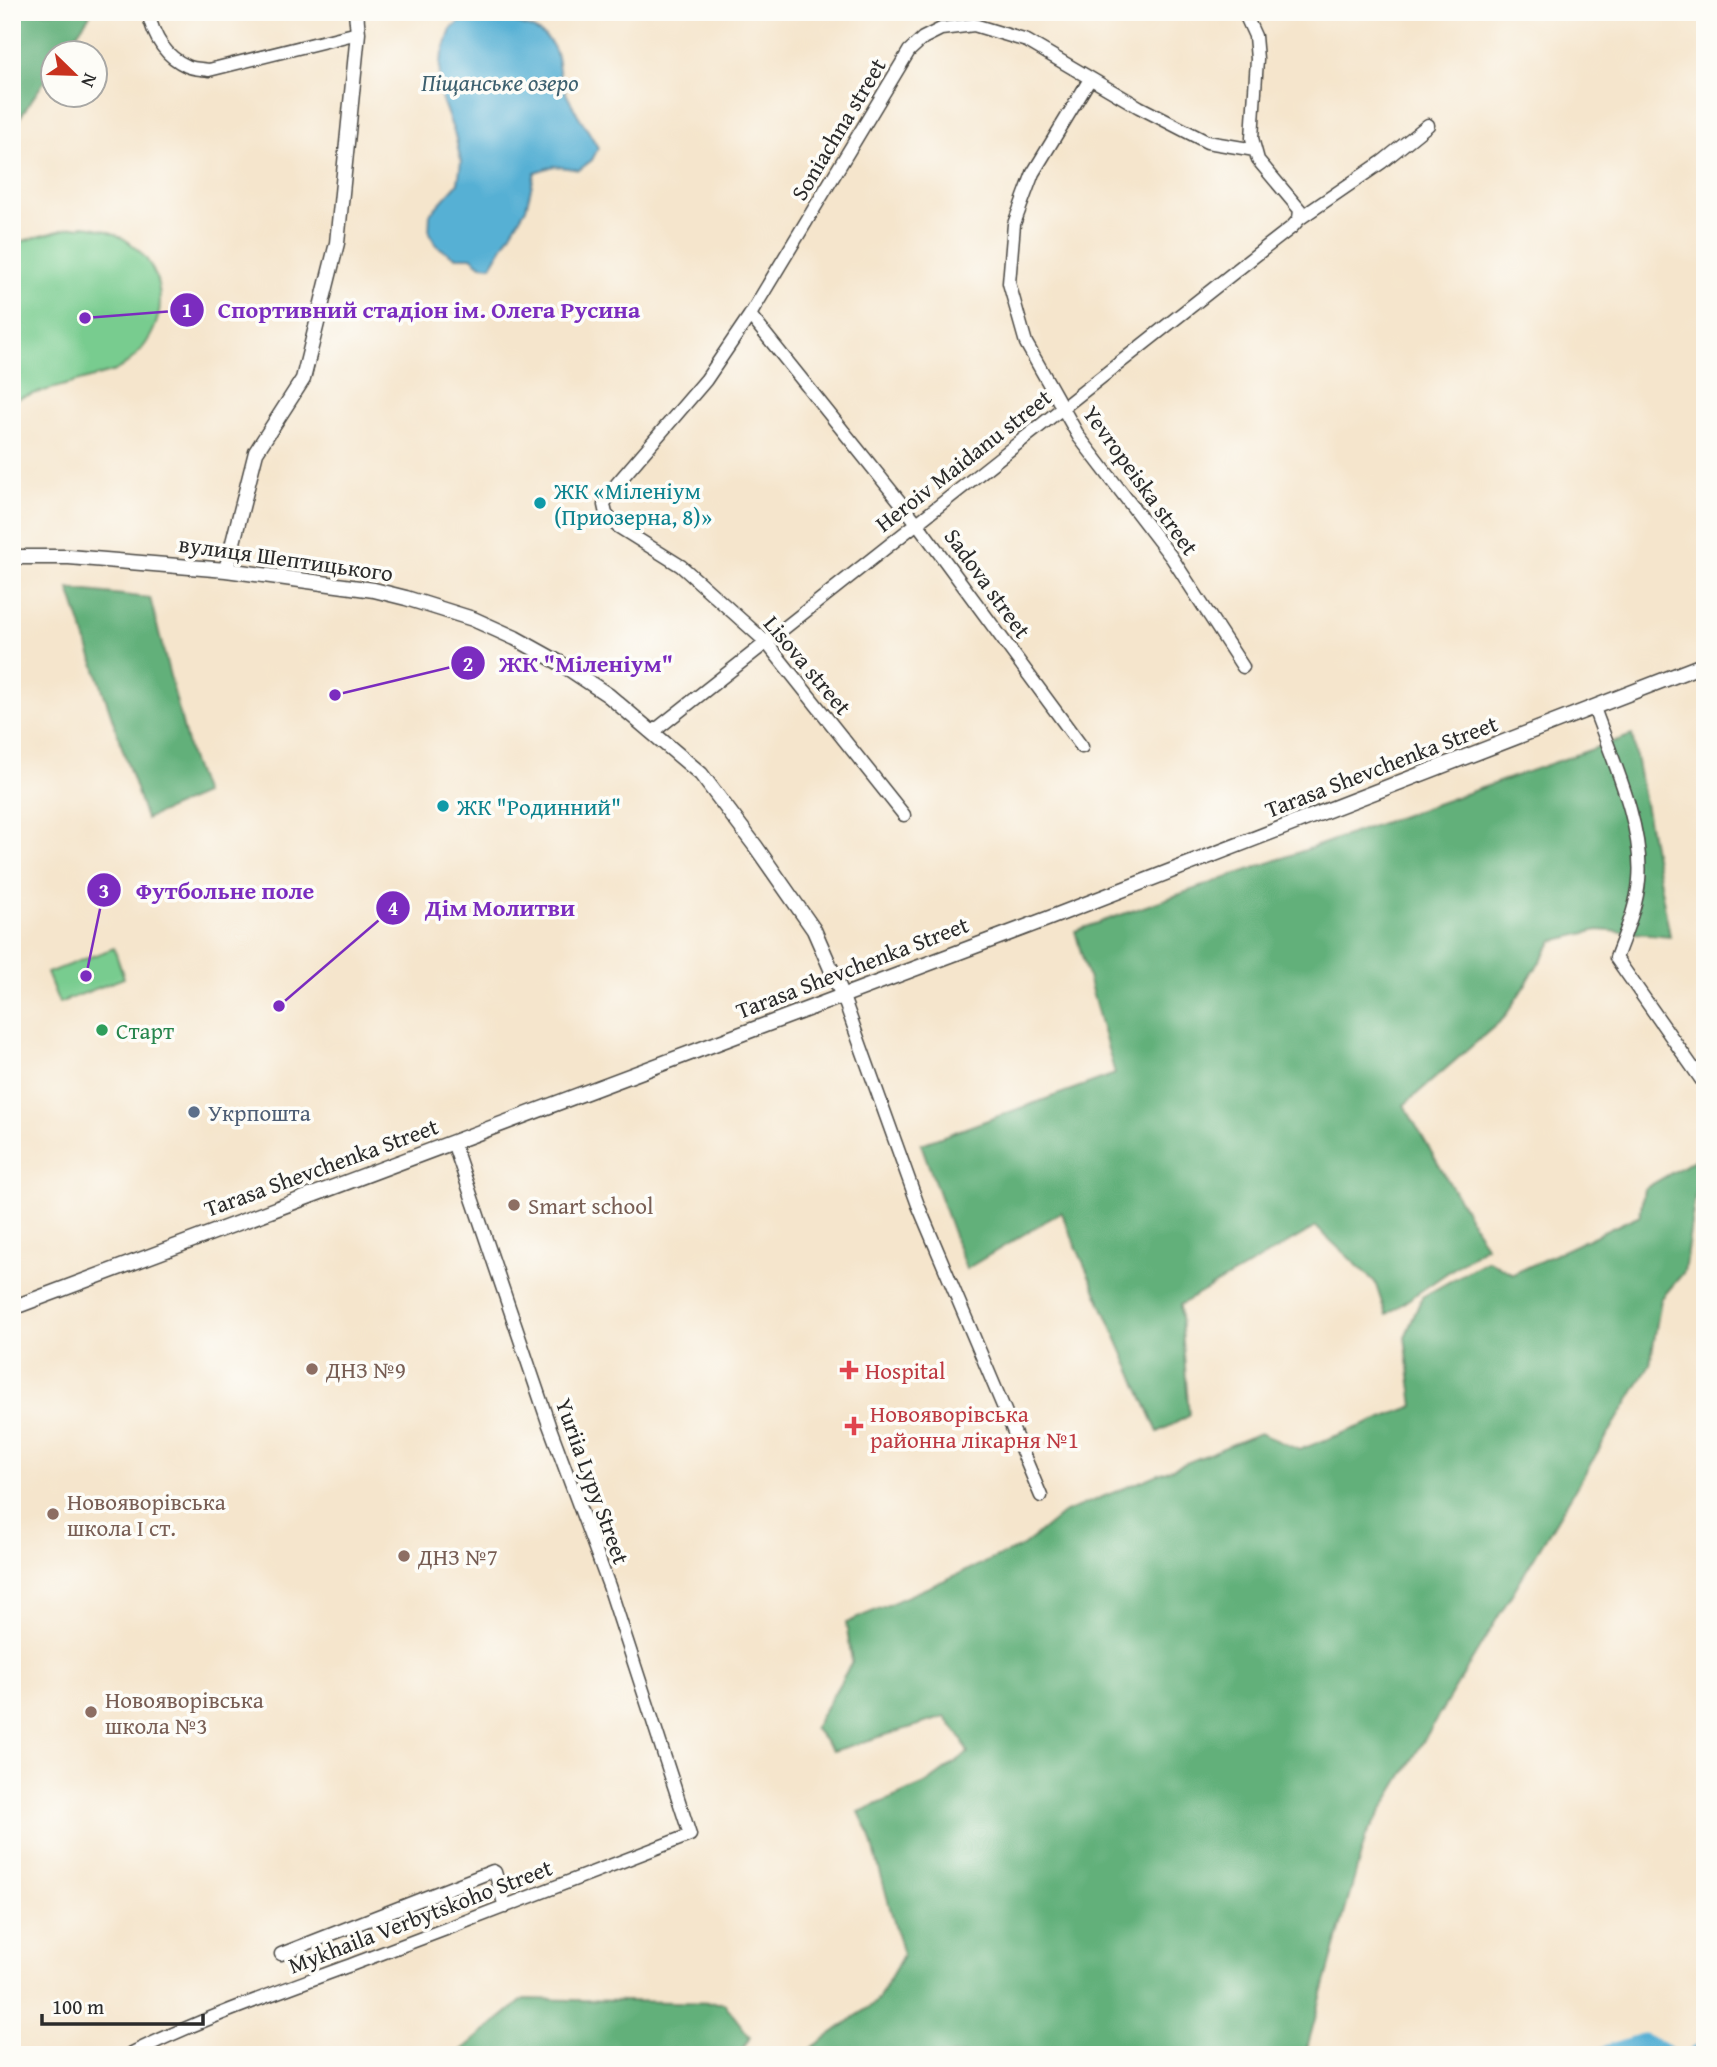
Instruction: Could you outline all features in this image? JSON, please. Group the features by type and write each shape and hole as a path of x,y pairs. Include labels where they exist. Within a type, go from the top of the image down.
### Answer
{"street":[{"path":"148,12 152,31 165,50 188,67 209,70 358,33"},
{"path":"226,570 256,452 303,379 337,243 358,33 356,12"},
{"path":"1244,12 1255,36 1257,59 1252,138 1255,150 1258,160 1300,210 1299,219"},
{"name":"Soniachna street","path":"604,505 609,493 706,380 750,315 909,51 923,38 941,29 974,25 1027,41 1139,107 1207,142 1255,150"},
{"name":"Yevropeiska street","path":"1090,79 1033,173 1014,224 1009,283 1026,343 1079,438 1172,558 1243,667"},
{"name":"Heroiv Maidanu street","path":"653,732 1299,219 1382,162 1428,125"},
{"name":"Sadova street","path":"750,315 917,523 1083,747"},
{"name":"Lisova street","path":"604,505 606,514 617,526 681,566 766,642 904,815"},
{"name":"вулиця Шептицького","path":"12,557 69,557 226,570 374,590 473,619 515,638 560,663 608,695 701,774 814,930 842,994"},
{"name":"Tarasa Shevchenka Street","path":"12,1308 1047,919 1705,664"},
{"path":"1594,708 1629,808 1640,856 1636,899 1616,958 1705,1085"},
{"path":"842,994 918,1205 1041,1496"},
{"name":"Yuriia Lypy Street","path":"453,1142 549,1424 609,1586 690,1835"},
{"name":"Mykhaila Verbytskoho Street","path":"128,2055 235,2008 690,1835"},
{"path":"281,1954 493,1871 505,1907"}],"green space":[{"path":"12,12 92,12 74,38 38,38 38,91 12,129"},
{"path":"84,226 112,233 135,247 150,265 158,286 159,309 153,332 138,353 115,371 12,400 12,244"},
{"path":"69,589 150,598 191,758 204,794 146,819"},
{"path":"1632,735 1670,936 1598,930 1553,941 1504,1018 1404,1105 1486,1246 1386,1315 1375,1282 1316,1227 1180,1305 1189,1416 1158,1432 1061,1212 966,1269 921,1144 1115,1074 1075,931"},
{"path":"114,948 124,978 59,1003 47,973"},
{"path":"1701,1156 1684,1272 1661,1299 1650,1365 1366,1836 1305,2055 802,2055 877,2001 903,1955 870,1835 859,1812 925,1784 968,1753 962,1739 945,1717 833,1751 814,1728 852,1662 846,1623 1023,1546 1065,1512 1260,1433 1299,1450 1414,1406 1405,1337 1422,1297 1488,1260 1513,1274 1640,1215 1644,1189"},
{"path":"524,1999 724,2003 750,2037 740,2055 456,2055"}],"water":[{"name":"Піщанське озеро","path":"492,18 529,27 538,31 552,44 564,89 598,148 592,160 579,170 554,166 535,172 526,208 491,266 481,265 471,257 455,257 437,246 429,233 430,214 458,183 461,162 455,135 439,92 440,62 451,29 462,20"}],"waterway":[{"path":"492,18 498,12"},
{"path":"1606,2055 1643,2043 1667,2055"},
{"path":"1697,2055 1705,2051"},
{"path":"1547,2055 1559,2055"}],"place":[{"name":"Спортивний стадіон ім. Олега Русина","path":"85,318"},
{"name":"ЖК «Міленіум (Приозерна, 8)»","path":"540,503"},
{"name":"ЖК \"Міленіум\"","path":"335,695"},
{"name":"ЖК \"Родинний\"","path":"443,806"},
{"name":"Футбольне поле","path":"86,976"},
{"name":"Дім Молитви","path":"279,1006"},
{"name":"Старт","path":"102,1030"},
{"name":"Укрпошта","path":"194,1112"},
{"name":"Smart school","path":"514,1205"},
{"name":"ДНЗ №9","path":"312,1369"},
{"name":"Hospital","path":"849,1370"},
{"name":"Новояворівська районна лікарня №1","path":"854,1426"},
{"name":"Новояворівська школа І ст.","path":"53,1514"},
{"name":"ДНЗ №7","path":"404,1556"},
{"name":"Новояворівська школа №3","path":"91,1712"}]}
